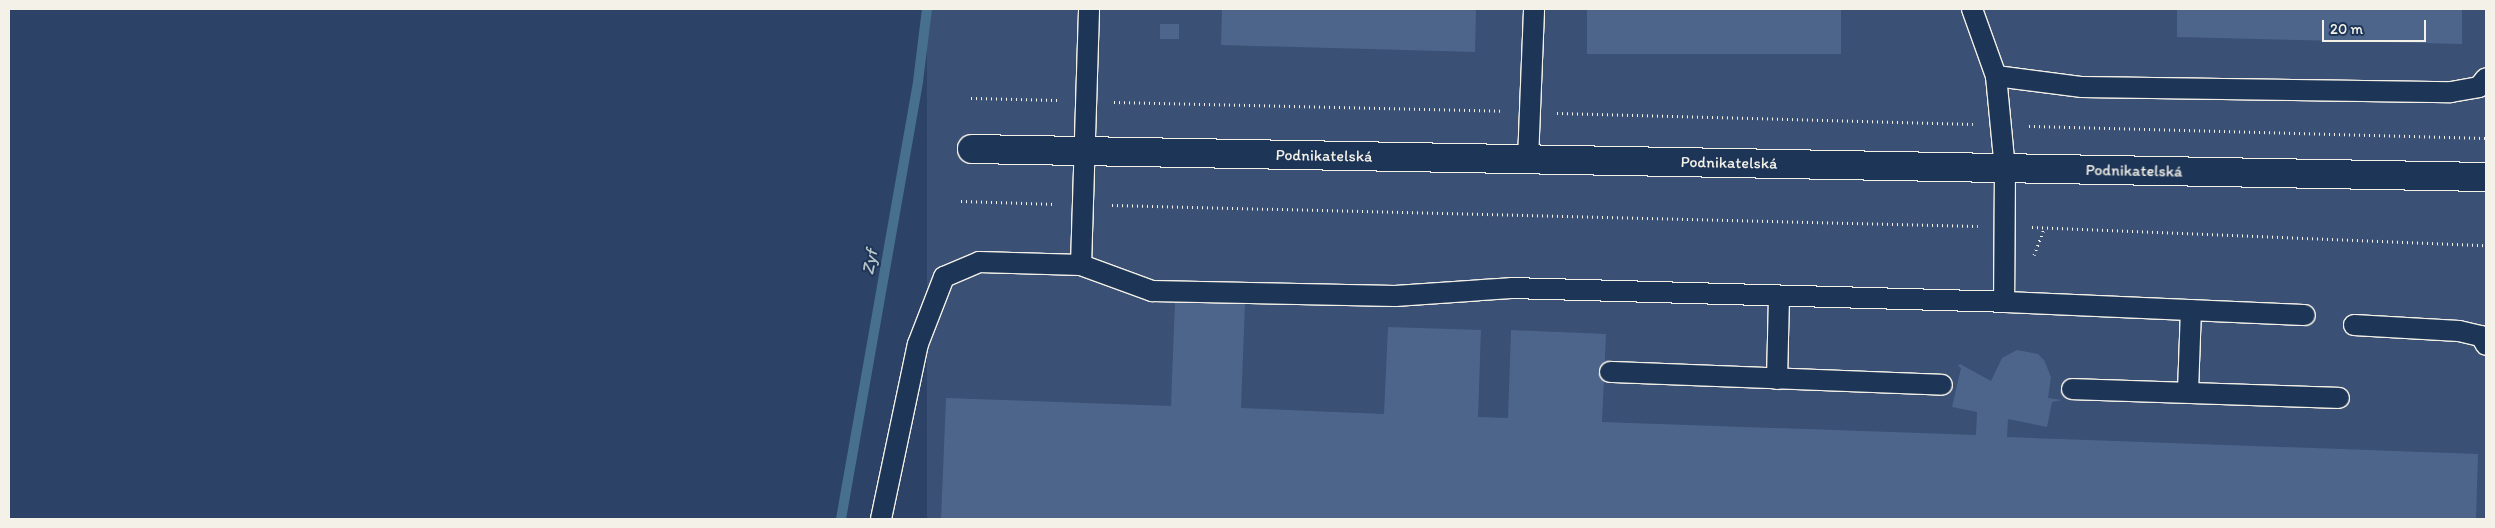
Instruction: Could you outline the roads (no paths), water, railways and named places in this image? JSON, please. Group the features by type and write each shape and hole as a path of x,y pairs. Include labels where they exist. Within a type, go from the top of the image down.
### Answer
{"street":[{"name":"Podnikatelská","path":"972,149 2486,177"}],"lane":[{"path":"1081,265 1082,151 1089,9"},
{"path":"1528,160 1534,9"},
{"path":"1972,9 1996,76 2005,168 2002,227 2004,302"},
{"path":"1996,76 2082,87 2451,92 2479,87 2486,78"},
{"path":"881,519 918,344 944,277 979,262 1081,265 1152,291 1394,296 1511,288 2004,302 2305,315"},
{"path":"1777,379 1779,296"},
{"path":"2188,391 2191,310"},
{"path":"2354,325 2459,331 2481,336 2486,345"},
{"path":"1610,372 1942,385"},
{"path":"2072,388 2339,398"}],"waterway":[{"name":"Zyf","path":"841,519 918,82 927,9"}]}
